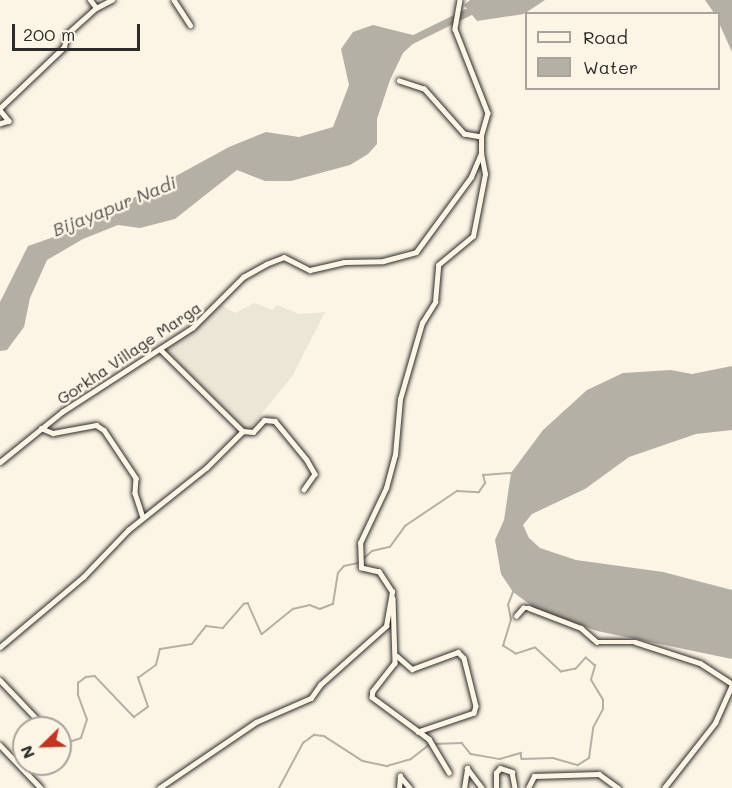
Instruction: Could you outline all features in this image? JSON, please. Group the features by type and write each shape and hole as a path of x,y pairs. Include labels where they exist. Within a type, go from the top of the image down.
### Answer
{"street":[{"path":"90,0 96,8"},
{"path":"0,124 9,121 0,109 64,47 67,34 96,8 112,0"},
{"path":"174,0 190,25"},
{"name":"Gorkha Village Marga","path":"0,462 41,428 192,328 243,277 266,264 284,257 310,270 344,262 383,261 416,252 471,177 481,153 481,137 488,112 455,29 460,0"},
{"path":"399,81 424,89 464,134 481,137"},
{"path":"449,772 429,740 372,697 397,656 393,598 383,576 362,568 360,543 386,488 394,455 400,399 422,323 435,302 438,265 473,236 484,174 481,153"},
{"path":"160,349 243,431 253,432 264,420 275,421 299,447 315,474 304,490"},
{"path":"41,428 53,433 96,425 104,430 136,478 135,493 143,517"},
{"path":"0,647 83,577 143,517 206,468 243,431"},
{"path":"159,788 256,722 311,698 327,678 380,634 393,598"},
{"path":"516,616 523,608 530,608 581,628 597,642 635,642 699,663 732,684 715,723 664,788"},
{"path":"397,656 412,669 458,652 464,658 476,706 474,713 418,732"},
{"path":"0,680 34,716"},
{"path":"0,745 41,788"},
{"path":"464,788 466,768 482,788"},
{"path":"496,788 495,773 500,768 512,772 515,788"},
{"path":"528,788 534,777 599,774 618,788"},
{"path":"399,788 400,776 410,788"}],"shaded area":[{"path":"255,303 272,310 277,305 299,314 325,312 293,375 247,432 164,350 222,305 235,313"}],"water":[{"path":"470,0 545,0 524,14 477,21 464,5"},
{"path":"705,0 732,0 732,52 720,25 720,12 713,12"},
{"path":"373,25 413,35 416,41 403,53 390,80 377,119 377,144 368,154 350,165 291,181 265,181 237,170 175,219 140,228 118,225 83,239 47,260 30,298 24,327 7,350 0,351 0,302 28,246 68,232 96,212 143,194 229,147 266,132 299,137 333,127 349,85 341,49 353,32"},
{"path":"732,366 732,430 696,434 629,457 585,489 532,514 523,525 529,538 540,548 576,560 663,572 732,590 732,659 597,631 536,609 513,592 501,574 495,540 504,520 511,473 543,430 587,390 623,373 671,370 692,374"}],"waterway":[{"name":"Bijayapur Nadi","path":"408,42 477,8"},
{"path":"362,560 372,551 390,547 405,526 457,491 479,492 485,483 483,475 511,473"},
{"path":"72,741 81,738 87,720 78,695 78,683 86,677 95,676 134,717 148,707 138,678 156,665 160,649 192,644 206,626 223,628 244,604 248,603 262,634 293,609 310,605 320,609 333,604 338,573 344,566 358,563"},
{"path":"434,744 462,743 471,754 500,759 521,753 522,759 553,758 578,765 589,758 593,728 603,709 603,700 591,680 595,666 586,658 576,669 561,672 535,648 516,654 503,646 511,620 508,605 513,592"},
{"path":"279,788 303,743 314,735 324,736 363,761 387,766 411,759 430,744"}]}
